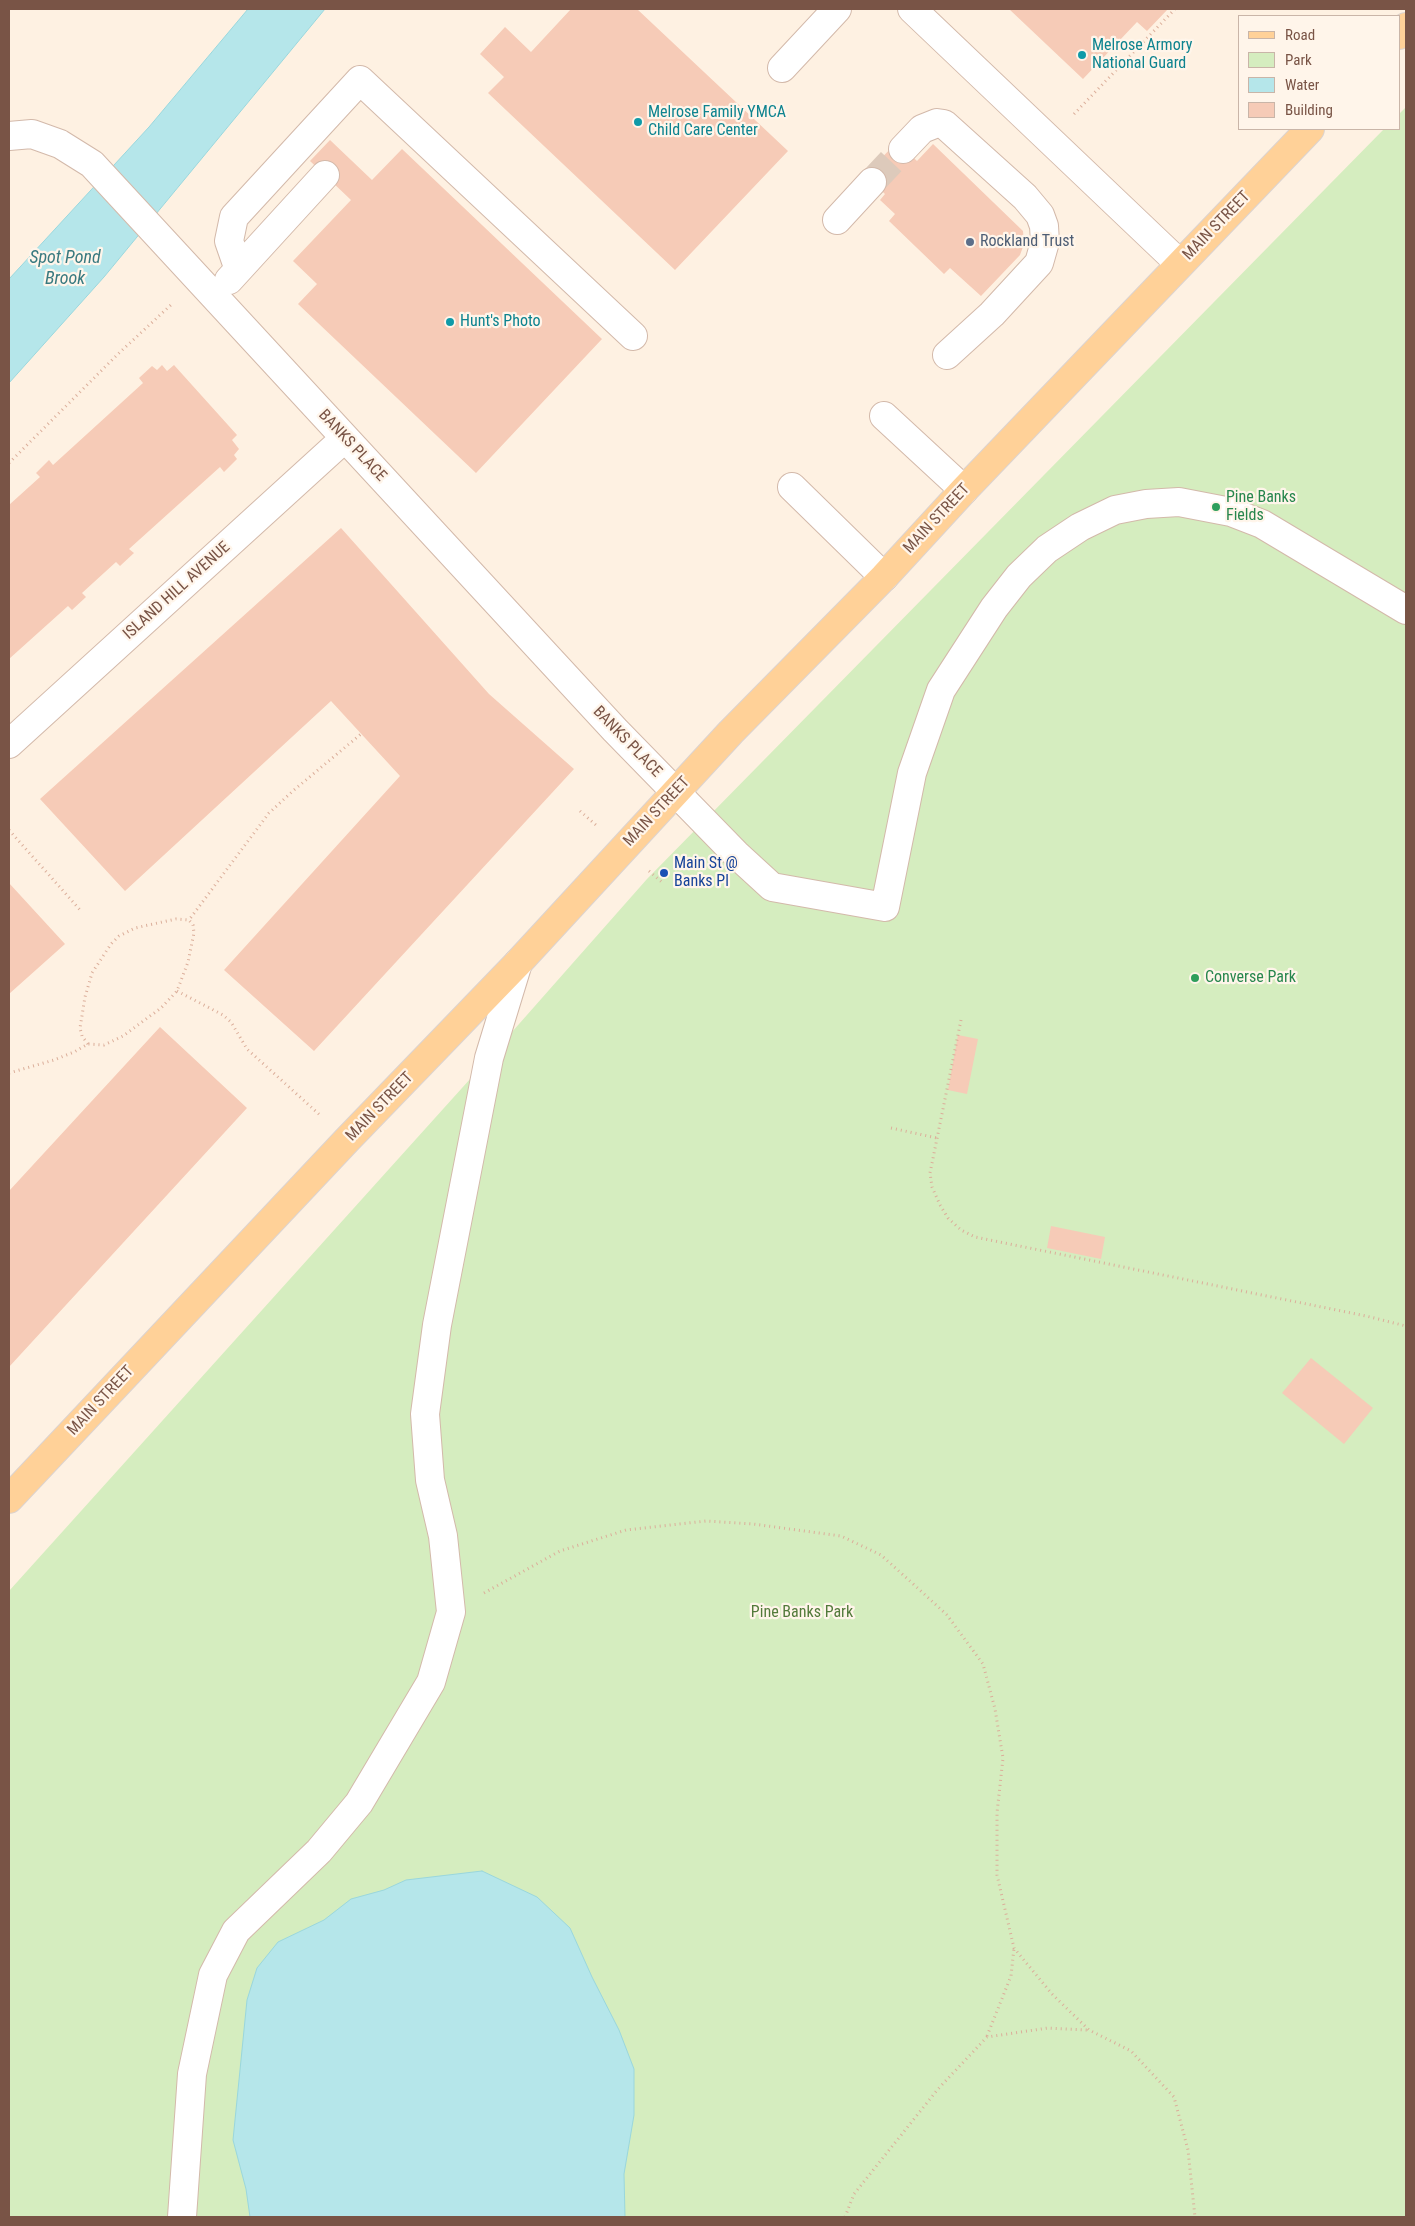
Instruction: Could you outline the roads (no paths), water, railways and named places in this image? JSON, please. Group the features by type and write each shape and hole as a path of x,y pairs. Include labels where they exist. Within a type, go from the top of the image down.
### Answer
{"main road":[{"name":"MAIN STREET","path":"9,1499 347,1140 518,963 675,792 884,577 964,490 1309,130"}],"street":[{"path":"782,68 837,9"},
{"path":"912,9 1180,264"},
{"path":"238,267 229,241 234,217 360,80 633,336"},
{"path":"903,148 922,129 937,123 944,124 1025,197 1040,215 1044,226 1045,242 1039,263 992,314 947,354"},
{"name":"BANKS PLACE","path":"9,136 32,134 60,144 92,164 615,730 772,887 885,907 912,773 941,690 988,616 1019,576 1047,549 1080,527 1115,510 1146,504 1178,502 1231,512 1262,524 1406,610"},
{"path":"208,289 238,267 325,175"},
{"path":"837,220 872,182"},
{"path":"884,416 964,490"},
{"name":"ISLAND HILL AVENUE","path":"9,744 345,438"},
{"path":"792,487 884,577"},
{"path":"182,2217 192,2074 214,1975 236,1931 319,1851 358,1803 431,1682 451,1612 443,1536 430,1480 425,1414 436,1326 489,1058 518,963"}],"water":[{"name":"Spot Pond Brook","path":"248,9 325,9 104,277 9,383 9,279 149,127"},
{"path":"482,1871 537,1897 570,1928 619,2030 634,2069 634,2115 624,2174 625,2217 250,2217 246,2189 233,2140 247,2000 257,1968 278,1942 324,1920 351,1899 384,1890 406,1880"}],"tunnel":[{"path":"872,182 903,149"}],"place":[{"name":"Melrose Armory National Guard","path":"1082,55"},
{"name":"Melrose Family YMCA Child Care Center","path":"638,122"},
{"name":"Rockland Trust","path":"970,242"},
{"name":"Hunt's Photo","path":"450,322"},
{"name":"Pine Banks Fields","path":"1216,507"},
{"name":"Main St @ Banks Pl","path":"664,873"},
{"name":"Converse Park","path":"1195,978"}],"park label":[{"name":"Pine Banks Park","path":"802,1613"}]}
